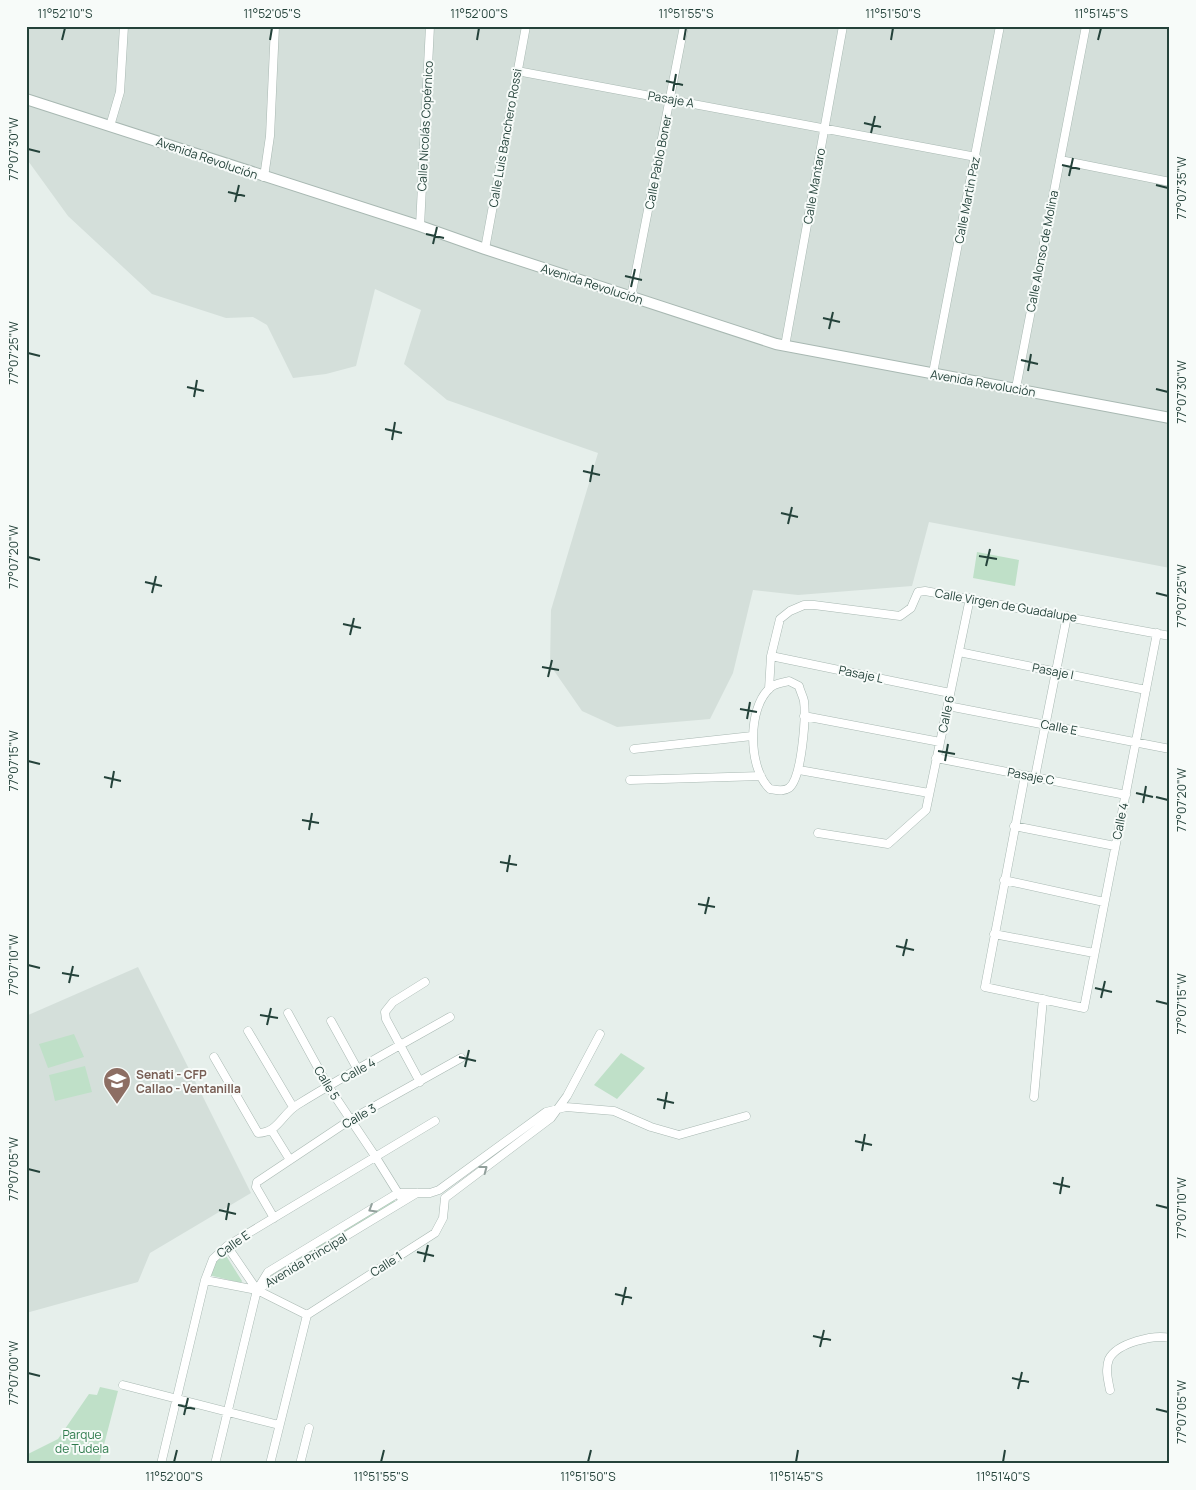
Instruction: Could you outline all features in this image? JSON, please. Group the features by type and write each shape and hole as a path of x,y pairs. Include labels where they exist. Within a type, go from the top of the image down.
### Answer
{"street":[{"path":"110,126 120,92 124,26"},
{"path":"264,177 270,136 275,26"},
{"name":"Calle Nicolás Copérnico","path":"420,226 430,26"},
{"name":"Calle Luis Banchero Rossi","path":"485,249 526,26"},
{"name":"Calle Pablo Boner","path":"632,297 684,26"},
{"name":"Calle Mantaro","path":"785,346 843,26"},
{"name":"Calle Martin Paz","path":"933,373 1000,26"},
{"name":"Calle Alonso de Molina","path":"1016,388 1086,26"},
{"name":"Pasaje A","path":"517,71 976,157"},
{"name":"Avenida Revolución","path":"26,99 785,346 1170,418"},
{"path":"1060,160 1170,182"},
{"name":"Calle Virgen de Guadalupe","path":"769,689 771,656 780,619 797,608 814,605 897,616 911,608 918,592 932,592 1170,636"},
{"name":"Calle 6","path":"818,833 888,844 925,812 970,598"},
{"path":"1035,777 1067,616"},
{"name":"Calle 4","path":"1043,999 1084,1008 1157,633"},
{"name":"Pasaje I","path":"959,652 1146,690"},
{"name":"Pasaje L","path":"771,656 950,693"},
{"path":"789,681 799,686 804,700 799,770 795,781 788,788 780,791 770,789 761,776 752,736 756,714 764,695 769,689 772,686 789,681"},
{"name":"Calle E","path":"948,706 1170,749"},
{"path":"804,716 940,742"},
{"path":"634,749 752,736"},
{"name":"Pasaje C","path":"936,758 1126,794"},
{"path":"799,770 929,793"},
{"path":"1025,775 984,988 1043,999 1038,1034 1034,1097"},
{"path":"630,780 761,776"},
{"path":"1014,826 1115,846"},
{"path":"1004,880 1104,902"},
{"path":"994,934 1094,953"},
{"path":"420,1082 386,1019 385,1012 393,1002 425,982"},
{"name":"Calle 5","path":"288,1013 328,1086 403,1202"},
{"name":"Calle 4","path":"272,1131 293,1107 450,1017"},
{"path":"331,1021 358,1070"},
{"path":"248,1031 293,1107"},
{"path":"440,1190 445,1198 551,1118 600,1034"},
{"path":"214,1057 258,1133 272,1131 290,1160"},
{"name":"Calle 3","path":"274,1218 256,1187 257,1182 350,1120 461,1058"},
{"name":"Avenida Principal","path":"256,1290 268,1272 398,1193 440,1190 546,1112 558,1108 614,1111 661,1130 679,1134 746,1116"},
{"name":"Calle E","path":"161,1464 205,1280 213,1259 227,1246 435,1121"},
{"name":"Avenida Principal","path":"256,1290 417,1193"},
{"name":"Calle 1","path":"307,1315 435,1233 443,1218 445,1198"},
{"path":"215,1464 256,1290 227,1246"},
{"path":"205,1280 256,1290 307,1315 270,1464"},
{"path":"1110,1390 1107,1370 1109,1360 1114,1352 1151,1337 1170,1338"},
{"path":"123,1385 280,1425"},
{"path":"300,1464 308,1428"}],"shaded area":[{"path":"26,26 1170,26 1170,568 929,522 912,586 798,595 753,590 733,673 710,719 617,727 582,711 550,665 551,610 598,453 447,400 404,364 421,310 375,289 356,366 326,374 293,378 267,325 253,317 226,318 152,294 68,216 26,158"},
{"name":"Senati - CFP Callao - Ventanilla","path":"138,967 251,1193 150,1253 138,1282 26,1313 26,1016"}],"green space":[{"path":"977,552 1019,560 1015,586 973,578"},
{"path":"74,1034 84,1057 48,1068 39,1044"},
{"path":"621,1053 645,1068 617,1099 594,1085"},
{"path":"85,1066 92,1092 55,1101 49,1075"},
{"path":"394,1199 395,1202 267,1278 266,1275"},
{"path":"225,1254 242,1281 241,1283 209,1275 216,1259"},
{"name":"Parque de Tudela","path":"100,1387 118,1391 99,1464 26,1464 26,1455 58,1439 89,1394 97,1395"}],"place":[{"name":"Senati - CFP Callao - Ventanilla","path":"117,1105"}]}
